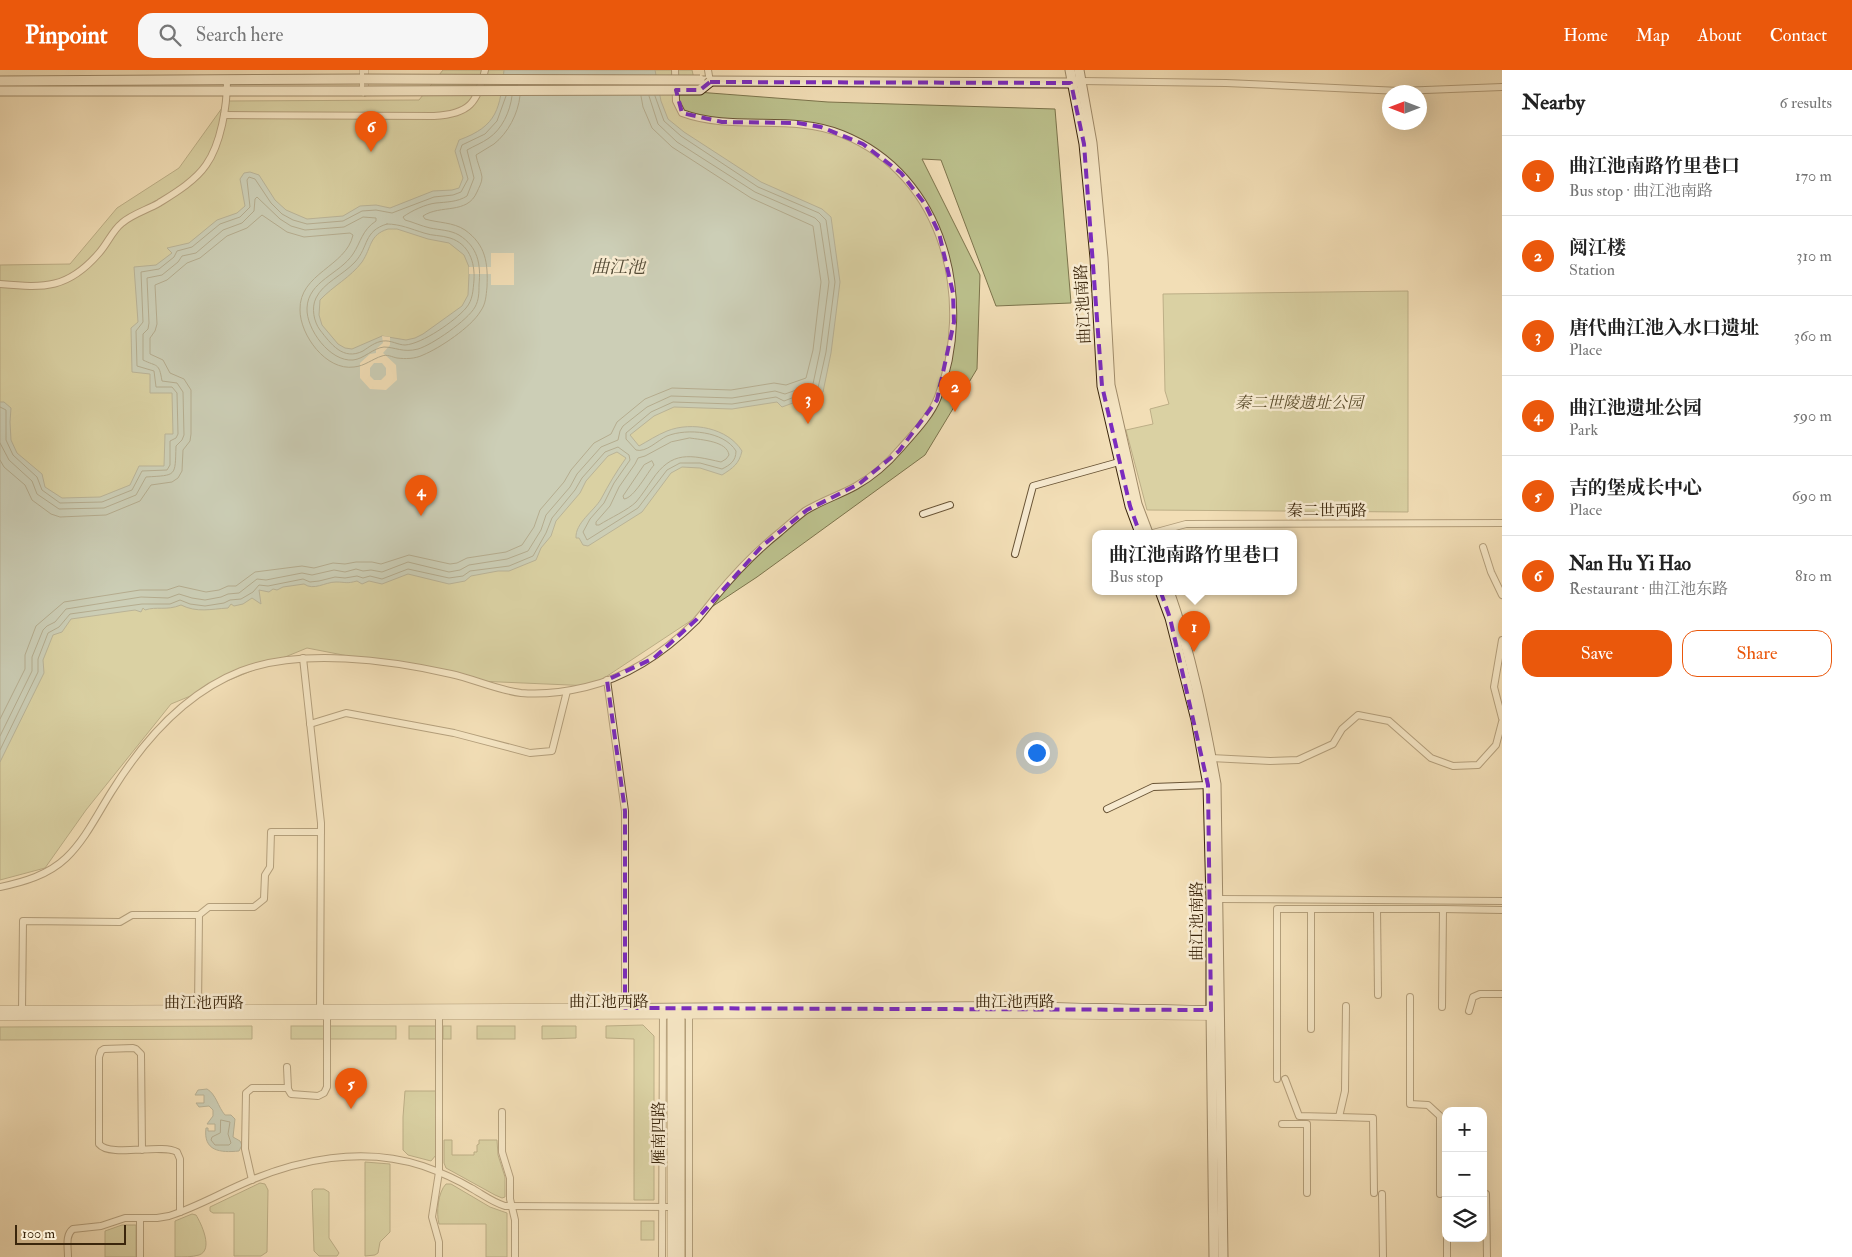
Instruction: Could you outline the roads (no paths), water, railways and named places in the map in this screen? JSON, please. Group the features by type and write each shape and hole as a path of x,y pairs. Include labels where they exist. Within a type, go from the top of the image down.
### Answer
{"main road":[{"name":"曲江池南路","path":"1070,70 1084,144 1095,258 1102,386 1130,506 1139,530"},
{"name":"曲江池南路","path":"1079,70 1092,143 1100,220 1110,385 1137,504 1147,530"},
{"path":"0,81 227,81 364,75 700,80 710,82 1071,83 1081,81"},
{"path":"0,91 700,90 710,82"},
{"name":"曲江池南路","path":"1161,595 1170,618 1196,720 1208,785 1223,1257"},
{"name":"曲江池南路","path":"1170,595 1204,719 1216,784 1219,899 1215,1013 1214,1257"}],"street":[{"path":"224,115 434,116 454,114 467,109 475,100 484,70"},
{"path":"0,887 26,881 47,872 65,860 78,844 140,751 171,716 200,692 221,679 267,663 303,658 359,660 410,666 464,677 520,692 546,693 592,686 630,672 654,658 697,619 742,566 762,546 807,510 859,484 899,451 927,416 937,400 950,358 954,322 954,293 939,233 925,204 901,173 863,144 842,134 822,127 798,123 751,124 722,122 699,119 682,112 676,101 675,70"},
{"path":"708,70 710,82"},
{"path":"364,75 364,91"},
{"path":"0,284 41,287 62,282 78,273 100,252 113,231 124,221 160,202 196,176 206,165 212,153 224,115 227,81"},
{"path":"1081,81 1226,83 1400,91 1502,87"},
{"path":"1015,554 1033,486 1119,462"},
{"path":"923,514 950,505"},
{"name":"秦二世西路","path":"1164,530 1186,524 1502,523"},
{"path":"1483,548 1491,572 1502,595"},
{"path":"1211,758 1270,761 1298,760 1333,744 1342,728 1358,715 1389,721 1431,758 1454,766 1478,765 1496,745 1502,720 1494,687 1502,640"},
{"path":"287,1067 287,1088 294,1096 318,1096 326,1090 322,1013 321,832 303,658"},
{"path":"607,680 625,811 625,1008"},
{"path":"310,724 346,713 454,733 530,753 552,751 566,691"},
{"path":"1107,809 1153,787 1208,785"},
{"path":"22,1010 23,921 120,922 132,915 199,915 209,906 254,907 264,899 265,875 270,866 271,832 321,832"},
{"path":"1219,899 1502,901"},
{"path":"1277,1079 1277,909 1502,910"},
{"path":"1311,909 1311,1029"},
{"path":"1377,909 1378,996"},
{"path":"1442,1007 1443,909"},
{"path":"198,1009 199,915"},
{"path":"1469,1011 1473,997 1480,994 1502,994"},
{"path":"1410,997 1410,1104 1428,1105 1440,1116 1440,1194"},
{"name":"曲江池西路","path":"0,1010 198,1009 439,1015 1002,1006 1215,1013"},
{"path":"1339,1117 1345,1091 1346,1006"},
{"name":"曲江池西路","path":"0,1016 625,1008 663,1011"},
{"path":"662,1257 663,1011"},
{"name":"雁南四路","path":"672,1257 676,1011"},
{"name":"雁南四路","path":"676,1011 680,1257"},
{"path":"689,1011 689,1257"},
{"path":"439,1015 439,1172 432,1217 439,1242 439,1257"},
{"path":"142,1150 141,1054 132,1048 104,1049 99,1057 99,1144 108,1150 142,1150 171,1150 177,1152 179,1155 180,1212"},
{"path":"1285,1079 1299,1116 1373,1118 1374,1194"},
{"path":"252,1180 245,1150 246,1093 252,1088 287,1088"},
{"path":"502,1112 502,1152 510,1178 515,1220 515,1257"},
{"path":"1282,1124 1307,1124 1306,1193"},
{"path":"68,1257 68,1237 73,1228 93,1228 125,1218 162,1218 252,1180 305,1162 356,1156 396,1159 439,1172 497,1203 512,1207 672,1207"},
{"path":"1382,1194 1383,1257"},
{"path":"1486,1197 1487,1257"},
{"path":"140,1218 140,1257"},
{"path":"1447,1242 1447,1257"}],"water":[{"name":"曲江池","path":"504,70 655,70 661,101 668,119 684,132 761,182 822,209 831,217 840,282 831,353 823,392 782,407 777,402 732,409 674,407 654,416 630,435 639,446 667,431 677,428 698,427 719,432 736,443 742,451 739,459 732,468 722,475 700,468 682,467 671,473 642,512 588,546 583,545 579,538 576,538 578,527 598,504 626,458 617,452 608,456 586,481 580,493 556,521 551,536 541,548 536,560 509,571 471,576 465,581 449,584 408,574 382,584 369,581 362,584 357,581 348,583 332,582 312,587 304,584 283,587 277,590 273,589 269,592 259,590 261,604 252,598 243,604 234,606 231,604 228,608 198,610 181,605 171,608 145,610 143,608 141,612 135,610 71,619 62,632 53,635 43,660 44,673 0,762 0,402 4,402 11,408 11,440 17,453 42,474 45,487 62,498 100,497 130,485 139,466 164,466 165,434 173,434 172,393 150,393 150,374 132,372 131,328 138,322 134,267 156,265 172,253 167,248 189,243 217,220 237,213 245,206 240,179 244,173 250,172 259,175 275,200 286,210 307,219 343,216 360,206 376,205 390,208 433,191 459,188 463,178 455,151 459,140 472,135 482,128 495,114 501,95","holes":["388,229 397,229 428,239 449,243 464,255 469,267 468,295 462,306 415,338 406,340 382,336 352,349 345,348 338,344 322,325 319,315 320,300 358,267 377,235"]},
{"path":"207,1089 213,1094 225,1115 231,1115 235,1119 233,1137 240,1141 242,1145 239,1151 219,1151 207,1142 206,1128 208,1128 208,1131 215,1131 215,1124 207,1124 213,1116 213,1110 209,1106 199,1107 196,1103 204,1103 204,1095 195,1095 198,1090"}],"place":[{"name":"Nan Hu Yi Hao","path":"371,152"},
{"name":"阅江楼","path":"955,412"},
{"name":"唐代曲江池入水口遗址","path":"808,424"},
{"name":"曲江池遗址公园","path":"421,516"},
{"name":"曲江池南路竹里巷口","path":"1194,652"},
{"name":"吉的堡成长中心","path":"351,1109"}],"park label":[{"name":"秦二世陵遗址公园","path":"1299,402"}]}
